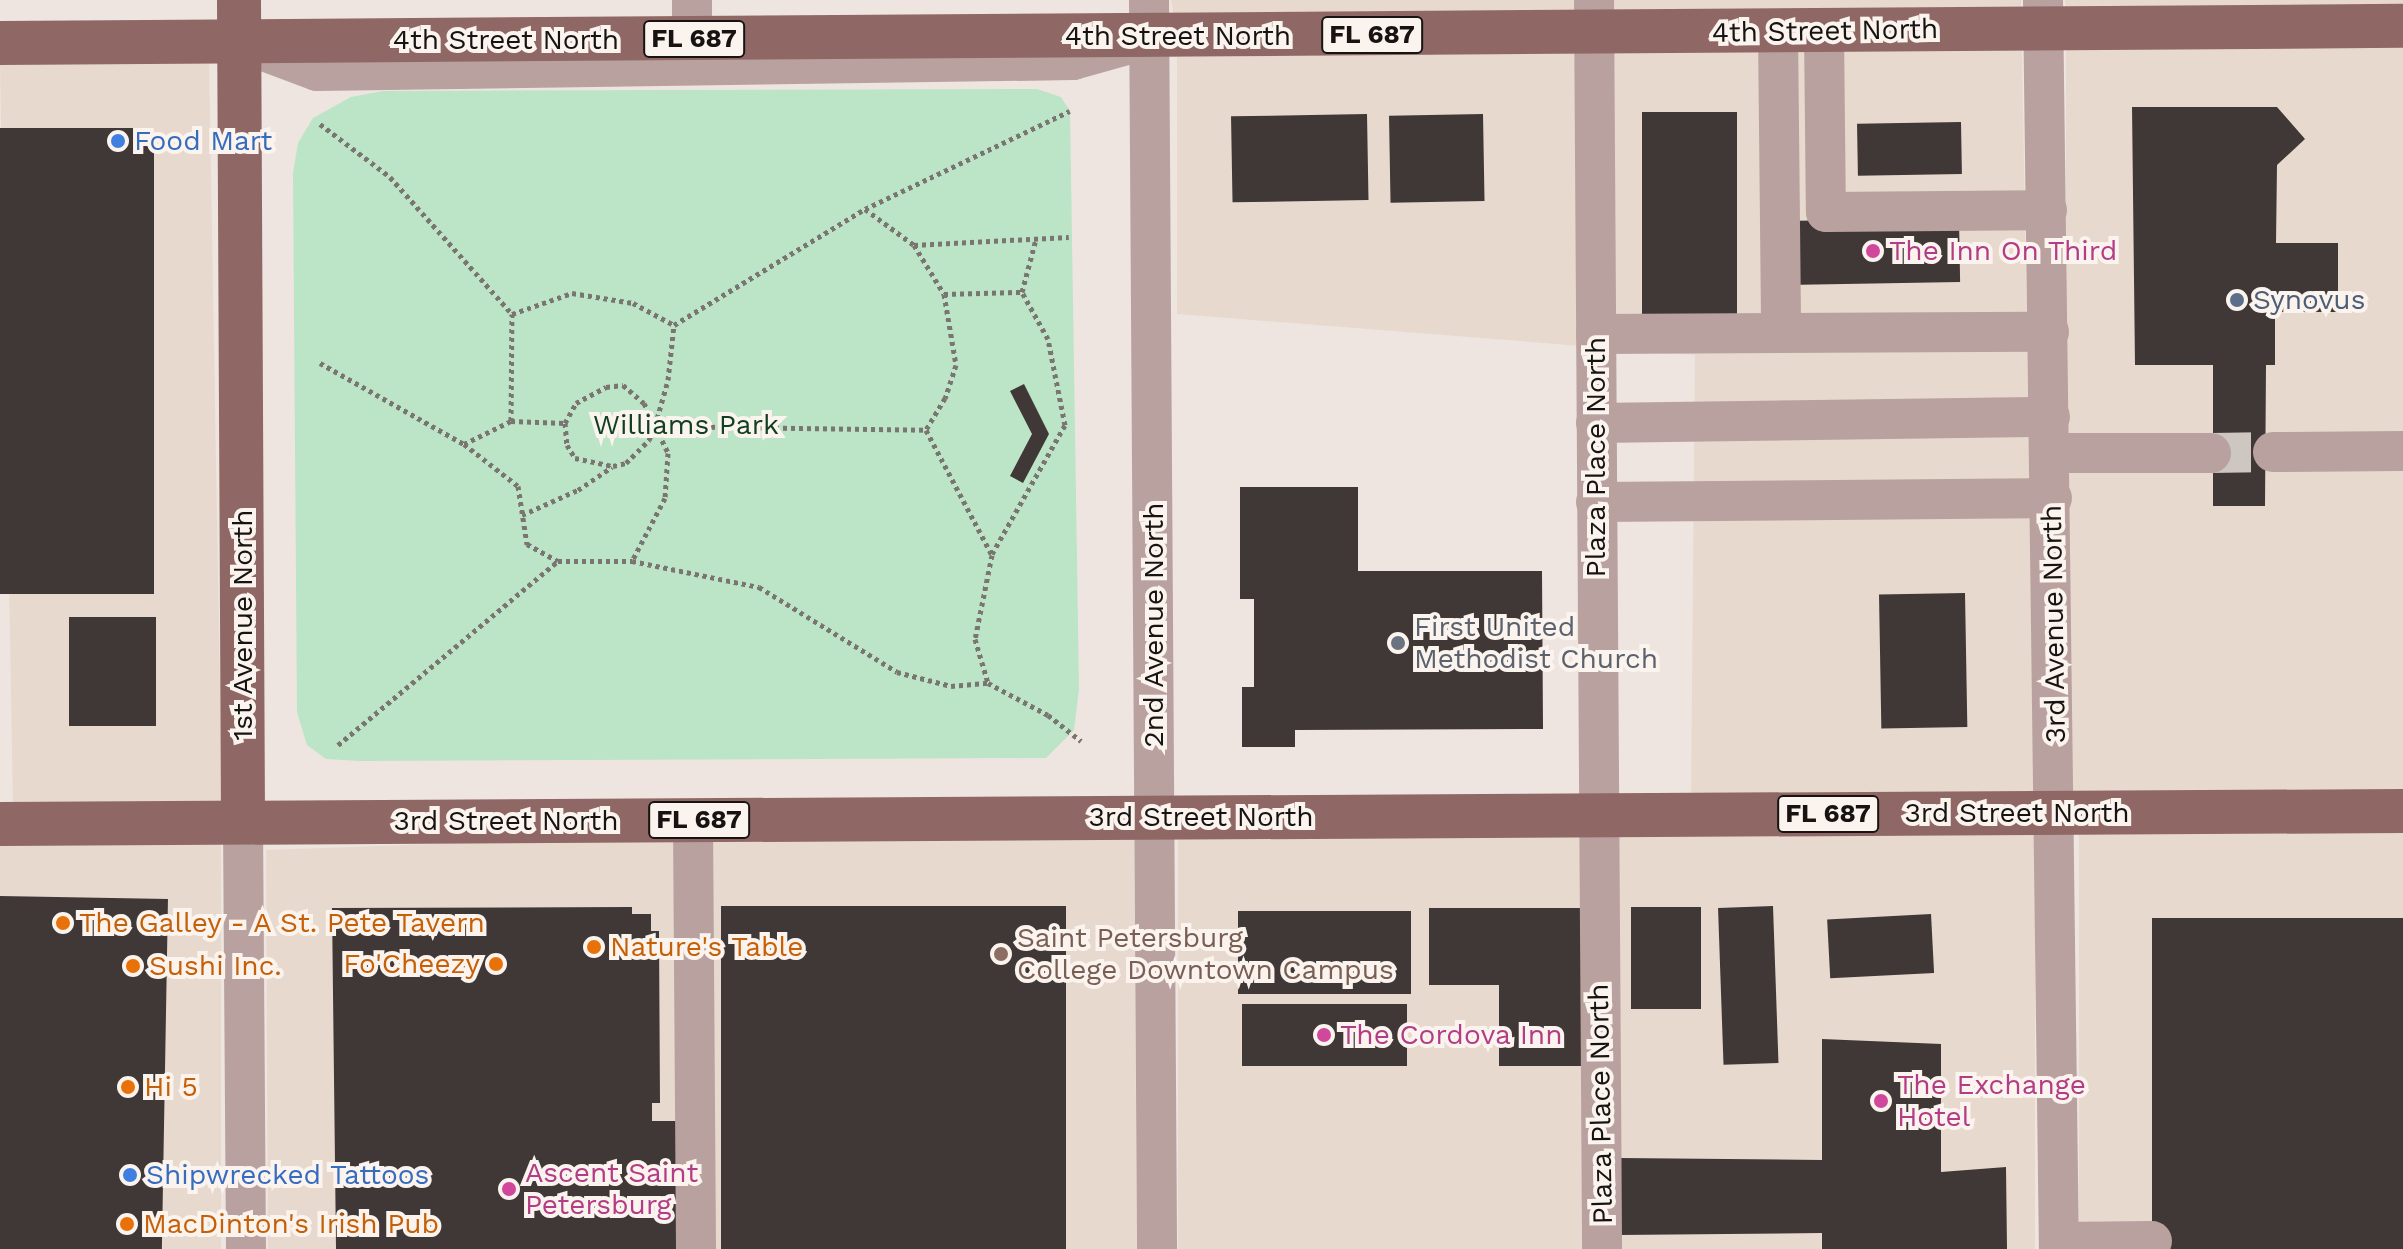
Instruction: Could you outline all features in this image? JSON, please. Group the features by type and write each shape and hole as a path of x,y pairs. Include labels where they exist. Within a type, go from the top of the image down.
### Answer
{"main road":[{"name":"4th Street North","path":"0,43 239,21 1594,17 1778,32 2043,15 2403,26"},
{"name":"1st Avenue North","path":"239,21 243,822"},
{"name":"3rd Street North","path":"0,824 2403,811"}],"street":[{"name":"3rd Avenue North","path":"2043,15 2057,812 2059,1246"},
{"name":"Plaza Place North","path":"1594,17 1602,1249"},
{"path":"239,21 317,71 1073,60 1149,19"},
{"name":"2nd Avenue North","path":"1149,19 1157,1249"},
{"path":"1824,31 1826,212 2047,210"},
{"path":"1778,32 1781,333"},
{"path":"1596,334 2049,332"},
{"path":"1596,423 2051,435 2211,453"},
{"path":"2273,452 2403,451"},
{"path":"1596,502 2052,498"},
{"path":"693,820 696,1249"},
{"name":"1st Avenue North","path":"243,822 246,1249"},
{"path":"2059,1246 2152,1241"}],"path":[{"path":"674,325 865,209 1070,111"},
{"path":"320,124 390,177 512,314 511,421"},
{"path":"865,209 914,245 944,294 956,365 945,398 926,430"},
{"path":"914,245 1069,237"},
{"path":"988,683 975,639 992,555 1065,425 1048,339 1022,292 1036,239"},
{"path":"944,294 1022,292"},
{"path":"512,314 572,293 633,303 674,325"},
{"path":"522,515 578,490 613,466 626,463 640,449 655,426 668,380 674,325"},
{"path":"320,363 464,444 518,486 527,544 558,561 632,561 759,587 897,672 951,686 988,683 1048,715 1081,741"},
{"path":"613,466 575,458 567,445 565,423 576,403 606,387 623,385 644,403 668,453 665,498 632,561"},
{"path":"464,444 511,421 565,423"},
{"path":"655,426 926,430"},
{"path":"926,430 992,555"},
{"path":"338,745 558,561"}],"shaded area":[{"path":"1171,0 2021,0 2021,10 1174,18"},
{"path":"2065,0 2403,0 2403,6 2066,9"},
{"path":"2066,45 2403,45 2403,791 2066,791"},
{"path":"2022,49 2035,793 1691,795 1695,355 1177,314 1177,57"},
{"path":"209,61 222,803 13,807 0,65"},
{"path":"2079,830 2403,830 2403,1249 2079,1249"},
{"path":"1178,833 2035,833 2035,1249 1178,1249"},
{"path":"1134,837 1137,1249 268,1249 266,850 544,840"},
{"path":"0,843 221,843 221,1249 0,1249"}],"green space":[{"name":"Williams Park","path":"1037,89 1061,97 1070,111 1079,689 1074,730 1046,758 360,761 326,759 307,745 297,712 293,173 298,143 313,118 351,97 383,91"}],"building":[{"name":"Synovus","path":"2132,107 2277,107 2305,139 2277,165 2276,243 2338,243 2338,312 2275,312 2275,365 2266,365 2265,506 2213,506 2213,365 2135,365"},
{"path":"1642,112 1737,112 1737,316 1642,316"},
{"path":"1367,114 1369,200 1233,202 1231,116"},
{"path":"1483,114 1485,201 1391,203 1389,116"},
{"path":"1961,122 1962,174 1858,176 1857,124"},
{"path":"0,128 154,128 154,594 0,594"},
{"name":"The Inn On Third","path":"1959,218 1960,282 1786,285 1785,221"},
{"path":"1024,384 1049,434 1023,483 1010,476 1032,434 1010,391"},
{"name":"First United Methodist Church","path":"1240,487 1358,487 1358,571 1542,571 1543,729 1295,730 1295,747 1242,747 1242,687 1254,687 1254,599 1240,599"},
{"path":"1965,593 1967,727 1881,728 1879,595"},
{"path":"69,617 156,617 156,726 69,726"},
{"path":"0,896 168,899 162,1249 0,1249"},
{"path":"721,906 1066,906 1066,1249 721,1249"},
{"path":"1773,906 1778,1063 1724,1065 1718,908"},
{"path":"632,907 632,914 651,914 651,931 659,931 660,1103 652,1103 652,1121 682,1121 682,1249 336,1249 332,908"},
{"path":"1631,907 1701,907 1701,1009 1631,1009"},
{"path":"1429,908 1581,908 1581,1066 1499,1066 1499,985 1429,985"},
{"path":"1238,911 1411,911 1411,994 1238,994"},
{"path":"1931,914 1934,973 1830,978 1827,919"},
{"path":"2152,918 2403,918 2403,1249 2152,1249"},
{"name":"The Cordova Inn","path":"1242,1004 1407,1004 1407,1066 1242,1066"},
{"name":"The Exchange Hotel","path":"1822,1039 1941,1044 1941,1172 2006,1167 2007,1249 1822,1249 1822,1233 1618,1235 1620,1158 1822,1160"}],"tunnel":[{"path":"2211,453 2273,452"}],"place":[{"name":"Food Mart","path":"118,141"},
{"name":"The Inn On Third","path":"1873,251"},
{"name":"Synovus","path":"2237,300"},
{"name":"First United Methodist Church","path":"1398,643"},
{"name":"The Galley - A St. Pete Tavern","path":"63,923"},
{"name":"Nature's Table","path":"594,947"},
{"name":"Saint Petersburg College Downtown Campus","path":"1001,954"},
{"name":"Fo'Cheezy","path":"496,964"},
{"name":"Sushi Inc.","path":"133,966"},
{"name":"The Cordova Inn","path":"1324,1035"},
{"name":"Hi 5","path":"128,1087"},
{"name":"The Exchange Hotel","path":"1881,1101"},
{"name":"Shipwrecked Tattoos","path":"130,1175"},
{"name":"Ascent Saint Petersburg","path":"509,1189"},
{"name":"MacDinton's Irish Pub","path":"127,1224"}]}
